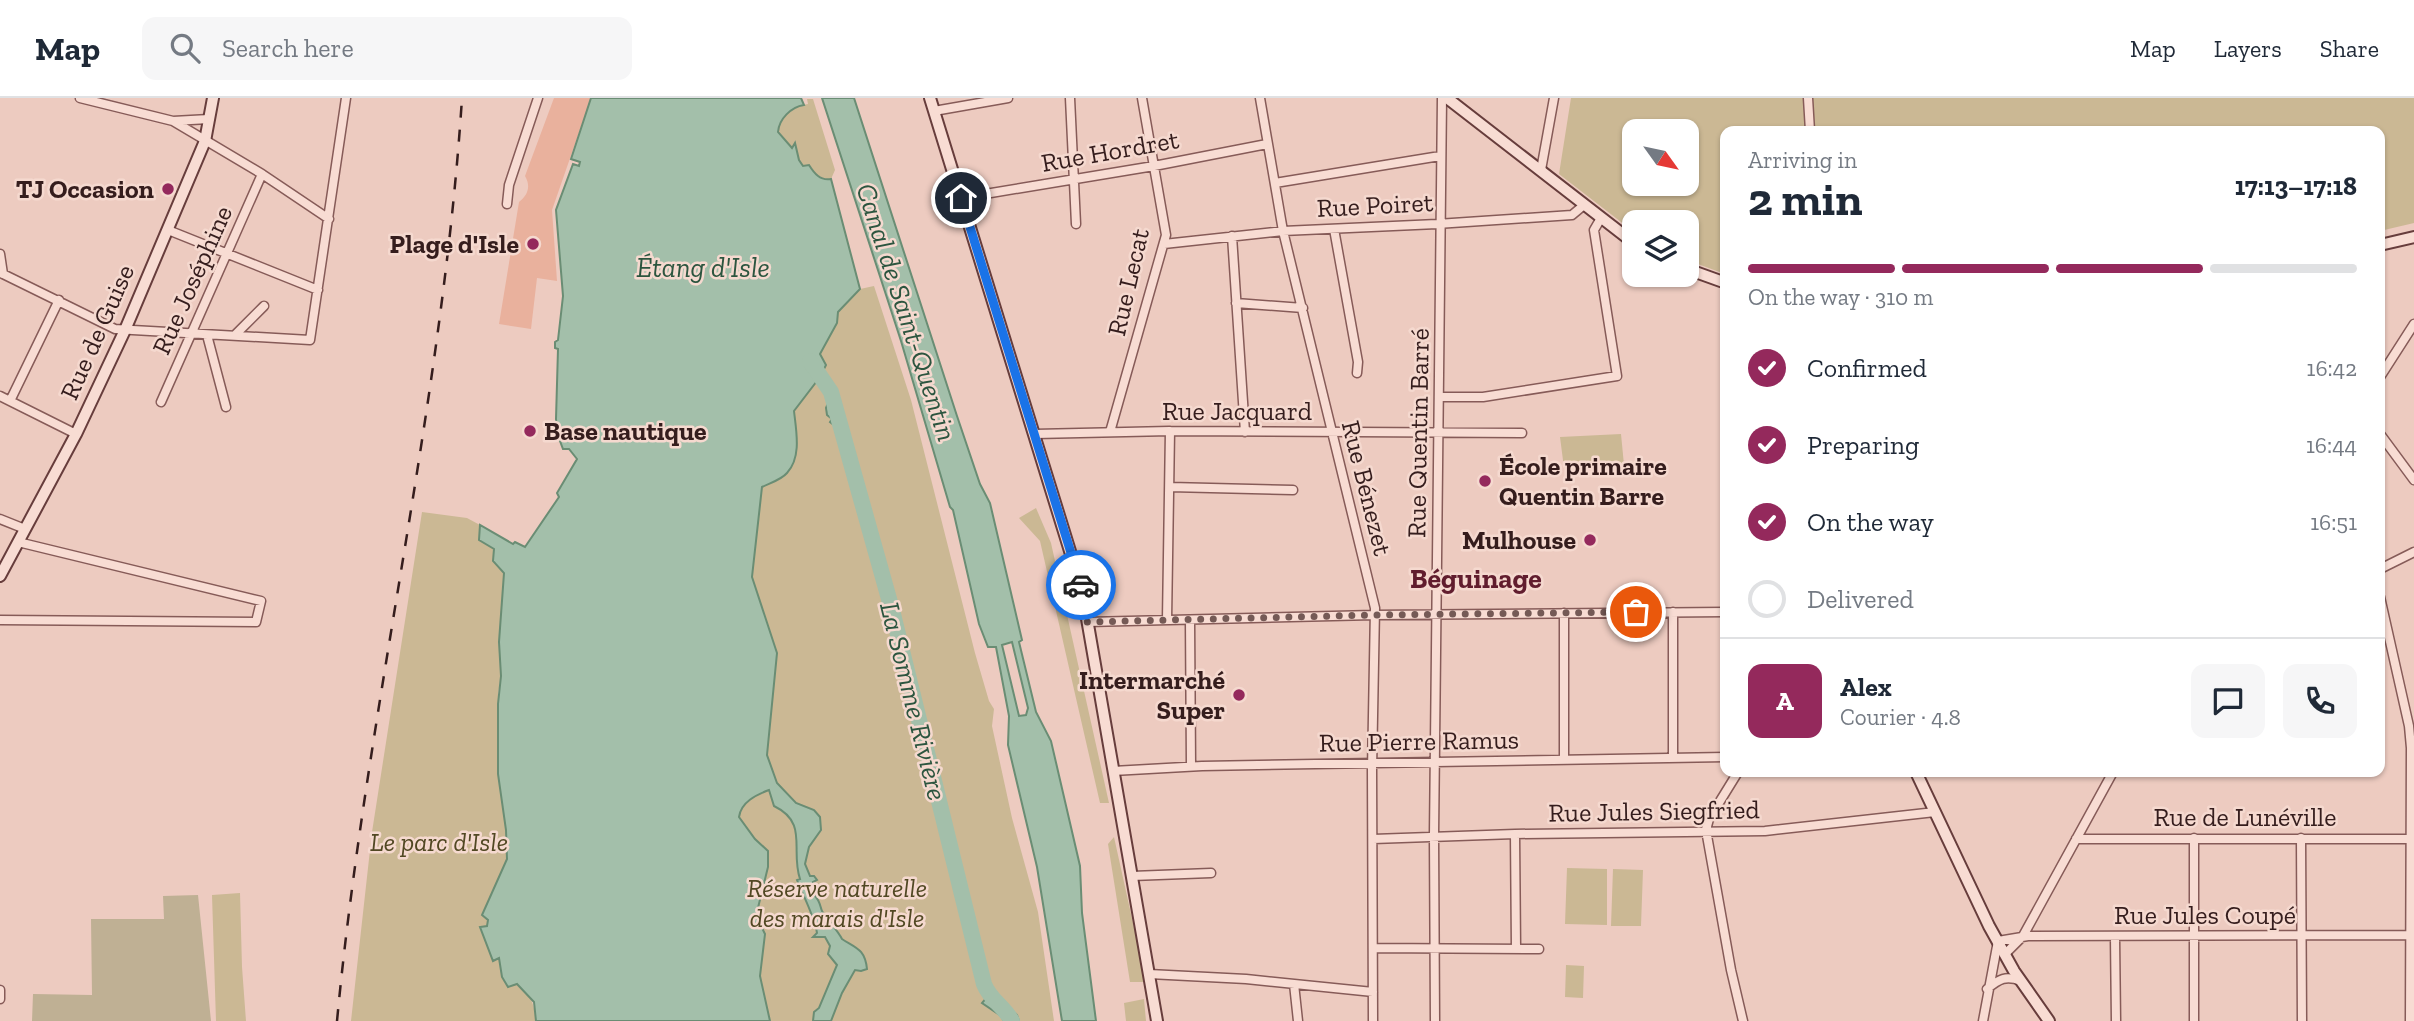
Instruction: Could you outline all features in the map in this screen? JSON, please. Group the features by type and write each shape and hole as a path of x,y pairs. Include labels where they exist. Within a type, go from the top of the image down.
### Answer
{"street":[{"path":"80,98 173,121 209,119"},
{"path":"114,106 120,98"},
{"name":"Rue de Guise","path":"0,576 76,433 125,330 205,141 214,98"},
{"path":"0,254 2,275 115,329 310,340 346,98"},
{"path":"507,205 509,185 538,98"},
{"path":"930,98 1082,590 1157,1021"},
{"path":"934,111 1008,98"},
{"path":"1070,98 1076,224"},
{"name":"Rue Lecat","path":"1110,432 1166,234 1142,98"},
{"name":"Rue Bénezet","path":"1260,98 1283,231 1375,608 1372,763 1373,1021"},
{"path":"1444,98 1622,234"},
{"name":"Rue Quentin Barré","path":"1435,1021 1434,836 1442,223 1440,156 1444,98"},
{"path":"1541,170 1554,98"},
{"path":"1808,98 1810,126"},
{"path":"173,121 329,219"},
{"name":"Rue Hordret","path":"961,198 1267,144"},
{"path":"1275,183 1440,156"},
{"name":"Rue Joséphine","path":"161,402 261,174"},
{"name":"Rue Poiret","path":"1164,244 1283,231 1572,215 1584,205"},
{"path":"1440,397 1483,397 1617,376 1594,230 1601,218"},
{"path":"1334,229 1358,362 1357,373"},
{"path":"168,230 318,290"},
{"path":"1232,236 1245,432"},
{"path":"2385,244 2414,237"},
{"path":"1699,273 1720,281"},
{"path":"10,401 59,300"},
{"path":"1236,303 1303,308"},
{"path":"235,335 264,306"},
{"path":"2385,369 2414,324"},
{"path":"207,335 226,407"},
{"path":"0,396 76,433"},
{"path":"1167,620 1170,431"},
{"name":"Rue Jacquard","path":"1035,434 1170,431 1522,433"},
{"path":"2385,442 2414,480"},
{"path":"1170,487 1293,489"},
{"path":"0,519 25,529"},
{"path":"0,620 256,622 261,601 18,542"},
{"path":"2385,566 2414,552"},
{"path":"1673,612 1673,758"},
{"path":"1087,622 1374,615 1720,612"},
{"path":"1564,613 1564,760"},
{"path":"2385,619 2412,748 2410,1021"},
{"path":"1190,620 1191,766"},
{"name":"Rue Pierre Ramus","path":"1113,771 1191,766 1720,757"},
{"path":"1735,777 1709,819 1706,830 1743,1021"},
{"path":"1918,777 1998,941 2021,981 2049,1021"},
{"path":"2005,954 2023,936 2110,777"},
{"name":"Rue Jules Siegfried","path":"1373,839 1706,830 1765,831 1936,812"},
{"path":"1515,834 1516,949"},
{"path":"2194,838 2194,1021"},
{"path":"2301,838 2302,1021"},
{"name":"Rue de Lunéville","path":"2076,839 2412,839"},
{"path":"1132,876 1212,873"},
{"name":"Rue Jules Coupé","path":"1998,941 2023,936 2412,935"},
{"path":"2115,937 2116,1021"},
{"path":"1983,1021 1998,941"},
{"path":"1373,948 1539,949"},
{"path":"1149,974 1373,992"},
{"path":"1987,989 2005,977 2021,981"},
{"path":"1294,984 1297,1021"},
{"path":"0,990 0,999"}],"green space":[{"path":"1571,98 2414,98 2414,223 2385,230 2385,126 1720,126 1720,272 1699,264 1699,210 1622,210 1622,223 1559,174"},
{"path":"807,99 813,99 835,170 831,179 826,180 803,167 795,144 792,148 778,132 785,117 798,107 808,104"},
{"name":"Réserve naturelle des marais d'Isle","path":"874,286 911,400 975,653 989,701 994,709 992,726 1012,818 1038,912 1054,1021 1019,1021 1017,1015 1004,1002 995,1011 1004,1021 611,1021 742,807 764,792 769,790 771,795 777,783 767,755 773,660 777,653 752,577 762,486 782,478 791,467 796,443 794,411 820,377 820,354 837,323 838,312 860,289"},
{"path":"1621,434 1624,465 1564,468 1560,437"},
{"path":"1036,508 1051,543 1109,803 1100,803 1040,541 1019,518"},
{"name":"Le parc d'Isle","path":"422,512 467,518 480,525 479,540 494,549 493,561 504,573 499,642 501,676 498,694 498,774 507,859 487,926 480,927 493,960 499,958 502,977 527,993 533,1004 536,1021 351,1021 372,832"},
{"path":"1114,837 1146,982 1130,982 1108,844"},
{"path":"1567,868 1607,869 1607,925 1565,924"},
{"path":"1613,869 1643,870 1641,926 1611,926"},
{"path":"240,893 246,1021 216,1021 212,895"},
{"path":"1566,965 1584,966 1583,998 1565,997"},
{"path":"1144,999 1146,1021 1126,1021 1124,1003"}],"sand":[{"name":"Plage d'Isle","path":"554,98 591,98 552,210 557,281 537,278 531,329 499,324 519,202 528,190 525,176"}],"shaded area":[{"path":"198,895 211,1021 32,1021 33,994 92,995 91,919 164,919 163,896"}],"water":[{"name":"Étang d'Isle","path":"591,98 801,98 804,105 786,114 778,132 792,148 795,143 803,166 809,165 821,178 831,179 860,289 838,312 837,323 820,354 826,365 794,411 797,443 792,467 782,478 762,487 752,577 777,653 767,755 777,783 796,803 814,810 820,817 821,830 809,847 805,864 810,876 817,880 813,882 815,896 842,939 859,950 866,962 867,969 855,970 831,1021 813,1021 814,1012 819,1008 837,965 828,954 830,946 825,937 813,937 817,933 816,926 797,880 800,879 795,829 785,813 774,806 769,790 746,803 739,817 755,839 768,851 768,867 756,916 765,934 760,976 770,1021 536,1021 534,1002 517,984 508,987 502,977 499,958 493,961 480,927 487,926 488,920 482,915 507,859 498,774 498,704 501,676 499,642 504,573 493,561 494,549 479,540 480,525 513,544 515,542 525,547 559,497 557,493 577,459 569,449 563,449 557,433 558,349 555,348 555,342 558,340 563,296 556,210 573,164 579,166 580,162 571,159"},
{"name":"Canal de Saint-Quentin","path":"822,98 854,98 957,416 980,484 990,503 1036,712 1051,741 1080,866 1082,913 1096,1021 1062,1021 1037,867 1008,745 1009,716 996,647 988,647 979,624 953,510","holes":["1012,642 1028,708 1026,715 1019,716 1002,645"]},
{"path":"833,391 839,400 838,410 841,411 837,420 840,430 830,422 832,419 827,415 826,408"},
{"path":"992,991 1017,1015 1019,1021 1004,1021 982,1003"}],"waterway":[{"name":"La Somme Rivière","path":"810,361 831,392 891,606 984,984 1012,1021"}],"railway":[{"path":"337,1021 366,790 438,330 462,98"}],"way so far":[{"path":"1081,585 1087,622 1636,612"}],"place":[{"name":"TJ Occasion","path":"168,189"},
{"name":"Plage d'Isle","path":"533,244"},
{"name":"Base nautique","path":"530,431"},
{"name":"École primaire Quentin Barre","path":"1485,481"},
{"name":"Mulhouse","path":"1590,540"},
{"name":"Intermarché Super","path":"1239,695"}],"district":[{"name":"Béguinage","path":"1476,578"}],"route":[{"path":"961,198 1081,585"}]}
